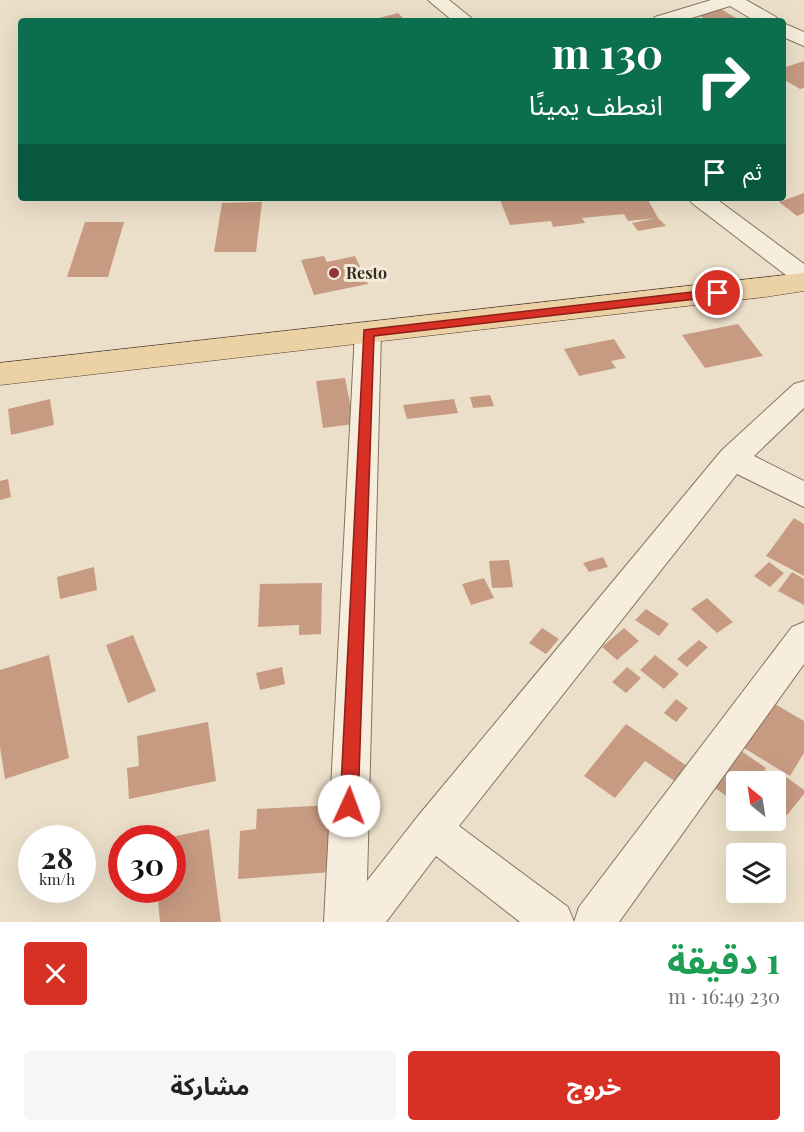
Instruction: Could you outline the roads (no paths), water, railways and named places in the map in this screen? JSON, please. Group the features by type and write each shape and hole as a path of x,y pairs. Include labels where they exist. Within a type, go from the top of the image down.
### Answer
{"main road":[{"path":"0,374 804,282"}],"street":[{"path":"437,0 461,18"},
{"path":"672,18 731,0 764,18"},
{"path":"786,31 804,40"},
{"path":"704,201 804,276"},
{"path":"345,922 368,332"},
{"path":"362,922 432,829 733,458 804,391"},
{"path":"733,458 804,495"},
{"path":"601,919 804,637"},
{"path":"432,829 554,922"}],"place":[{"name":"Resto","path":"334,273"}]}
